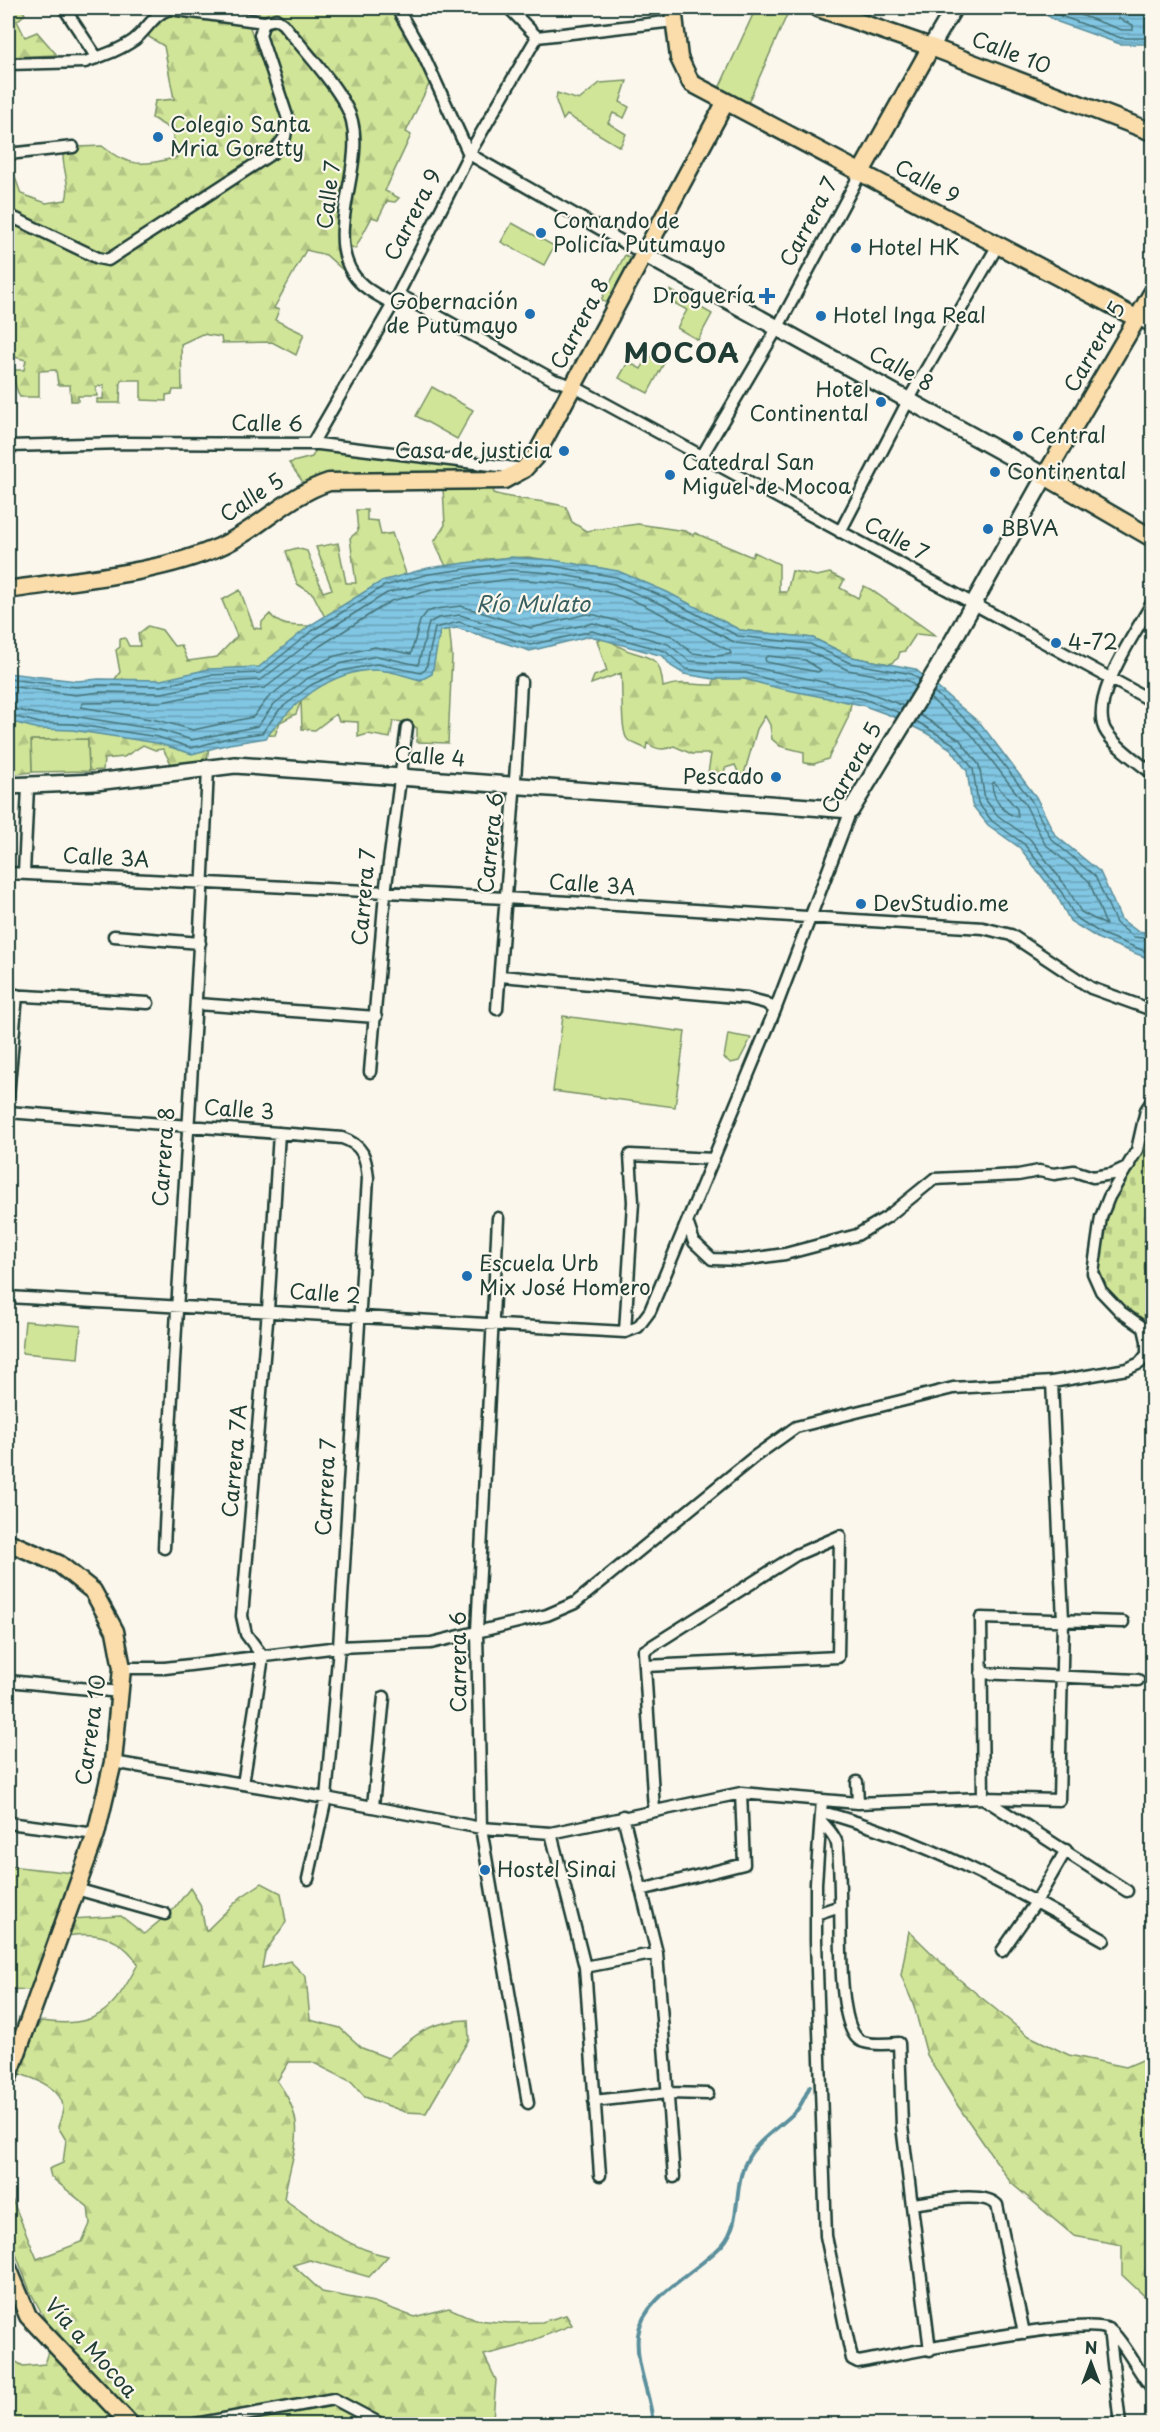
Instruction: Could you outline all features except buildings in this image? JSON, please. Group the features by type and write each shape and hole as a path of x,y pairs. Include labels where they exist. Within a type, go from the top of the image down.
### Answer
{"main road":[{"name":"Calle 10","path":"818,8 931,47 1152,132"},
{"name":"Carrera 7","path":"861,172 954,8"},
{"name":"Calle 9","path":"674,14 684,73 691,83 1145,323"},
{"name":"Carrera 8","path":"524,470 535,457 725,103"},
{"name":"Calle 8","path":"644,254 909,399 1152,538"},
{"name":"Carrera 5","path":"851,810 882,756 938,669 1045,476 1145,323 1152,293"},
{"name":"Calle 5","path":"8,590 171,564 220,547 257,525 308,489 329,482 504,480 524,470"},
{"name":"Calle 4","path":"8,786 28,787 235,765 851,810"},
{"name":"Carrera 10","path":"8,1542 59,1564 93,1591 115,1631 122,1668 120,1692 113,1762 96,1834"},
{"path":"8,2078 96,1834"},
{"name":"Vía a Mocoa","path":"8,2268 28,2316 130,2424"}],"street":[{"path":"64,8 98,58"},
{"path":"397,8 422,52 469,154"},
{"path":"509,8 537,37 674,14"},
{"path":"8,64 86,62 98,58 136,39 158,15 170,9 264,22 260,41 288,119 285,137 274,152 108,260 98,258 8,215"},
{"name":"Calle 7","path":"264,22 271,18 284,24 346,105 355,140 343,226 344,255 353,275 369,290 396,299 554,380 573,386 840,532 974,602 1152,701"},
{"name":"Carrera 9","path":"312,444 396,299 469,154 537,37"},
{"path":"8,154 73,147"},
{"name":"Calle 8","path":"469,154 644,254"},
{"name":"Carrera 7","path":"702,456 778,327 861,172"},
{"path":"840,532 909,399 998,245"},
{"name":"Calle 6","path":"8,446 126,443 312,444 524,470"},
{"path":"1152,603 1111,679 1102,700 1101,716 1107,733 1152,773"},
{"name":"Carrera 6","path":"497,1009 516,784 521,681"},
{"name":"Carrera 7","path":"370,1072 385,893 407,727"},
{"name":"Carrera 8","path":"164,1548 176,1305 197,1004 208,768"},
{"path":"24,873 28,787"},
{"name":"Carrera 5","path":"638,1327 650,1311 714,1159 812,918 851,810"},
{"name":"Calle 3A","path":"8,873 505,898 997,930 1011,935 1091,988 1152,1010"},
{"path":"114,936 200,943"},
{"path":"500,976 747,998 766,1003 775,1010"},
{"path":"8,1096 12,995 148,1003"},
{"path":"197,1004 376,1017"},
{"path":"122,1668 165,1668 339,1647 431,1643 547,1615 575,1603 754,1457 796,1426 953,1388 1052,1382 1127,1369 1140,1363 1147,1354 1144,1328 1121,1312 1101,1290 1093,1273 1101,1217 1109,1197 1137,1150 1146,1110 1152,1101"},
{"name":"Calle 3","path":"8,1112 342,1137 362,1148 368,1178"},
{"name":"Carrera 7A","path":"263,1657 246,1634 242,1616 268,1310 279,1133"},
{"path":"625,1332 633,1202 630,1155 714,1159"},
{"path":"687,1222 694,1242 711,1258 742,1260 785,1254 857,1235 887,1217 934,1179 1018,1175 1039,1171 1054,1174 1074,1171 1093,1177 1112,1174 1130,1165"},
{"name":"Carrera 7","path":"308,1879 326,1798 339,1647 368,1178"},
{"name":"Carrera 6","path":"498,1218 477,1631 481,1828 528,2103"},
{"name":"Calle 2","path":"8,1297 358,1315 625,1332 638,1327"},
{"path":"113,1762 373,1806 481,1828 551,1833 623,1816 741,1793 858,1803 983,1798 1059,1800 1063,1620 1052,1382"},
{"path":"646,1666 838,1657 840,1536 796,1555 644,1651 654,1810"},
{"path":"983,1798 981,1618 1123,1622"},
{"path":"243,1784 263,1657"},
{"path":"981,1673 1138,1680"},
{"path":"8,1681 120,1692"},
{"path":"373,1806 384,1697"},
{"path":"857,1782 858,1803"},
{"path":"641,1890 744,1864 741,1793"},
{"path":"983,1798 1127,1891"},
{"path":"822,1800 816,1914 826,2236 852,2359 858,2362 1055,2328 1098,2327 1109,2329 1152,2388"},
{"path":"623,1816 657,1953 674,2177"},
{"path":"821,1817 873,1826 927,1846 1104,1940"},
{"path":"821,1817 837,1842 843,1996 852,2029 857,2038 863,2042 899,2043 902,2126 930,2350"},
{"path":"8,1823 96,1834"},
{"path":"551,1833 585,1967 600,2175"},
{"path":"1002,1951 1036,1902 1066,1850"},
{"path":"76,1889 165,1914"},
{"path":"816,1914 840,1906"},
{"path":"585,1967 657,1953"},
{"path":"594,2101 667,2093 708,2094"},
{"path":"912,2204 980,2197 992,2200 997,2205 1024,2333"},
{"path":"1109,2329 1120,2424"},
{"path":"195,2424 334,2399 381,2424"}],"green space":[{"path":"8,8 21,8 25,14 17,21 25,37 37,32 57,55 8,57"},
{"path":"148,8 244,8 259,56 269,54 258,8 389,8 431,80 406,132 411,135 385,191 399,198 395,202 387,201 378,219 372,217 355,249 343,242 343,270 326,255 306,250 274,308 279,310 275,320 304,334 296,355 272,342 222,343 221,337 202,334 181,344 182,390 173,390 172,394 166,395 166,401 141,400 141,380 121,380 120,403 97,403 97,399 103,399 104,385 96,387 97,396 78,396 78,401 71,401 70,385 58,385 56,370 39,371 39,397 20,397 15,385 14,374 15,370 24,370 26,360 11,356 8,358 8,166 11,166 21,194 46,203 66,200 68,189 63,155 78,147 102,146 120,158 137,163 177,157 172,130 152,118 155,101 174,99 164,46 149,37"},
{"path":"756,8 790,8 744,112 715,97"},
{"path":"627,81 620,102 629,107 624,118 613,113 608,123 626,134 620,147 567,115 563,120 556,101 557,93 579,100 600,83"},
{"path":"512,223 554,246 544,265 501,242"},
{"path":"625,255 633,259 608,304 601,300"},
{"path":"670,290 712,314 698,340 677,328 687,310 665,298"},
{"path":"649,355 664,363 648,393 619,378 628,362 641,369"},
{"path":"432,387 473,410 457,439 416,416"},
{"path":"319,444 524,469 504,480 308,489 289,463 312,457"},
{"path":"495,485 493,493 566,507 572,522 586,531 638,524 685,531 693,535 695,533 752,557 754,552 779,564 779,592 787,592 792,571 817,576 830,573 844,580 840,588 858,598 864,586 870,589 936,636 916,634 905,651 900,652 898,658 890,664 852,657 813,638 740,630 683,601 606,569 528,557 486,559 465,565 446,566 434,542 445,525 443,488"},
{"path":"356,510 367,510 367,520 378,521 381,535 392,533 412,591 329,625 313,594 297,584 286,551 297,548 307,551 323,592 332,589 316,547 338,543 346,583 356,583 350,538 358,531"},
{"path":"240,590 254,628 261,629 262,622 270,614 283,624 309,626 311,639 228,705 113,682 120,672 116,650 120,647 120,639 125,638 129,646 140,646 138,634 148,626 162,630 174,646 181,645 188,661 217,657 237,636 222,600"},
{"path":"449,625 452,656 448,743 417,742 417,728 406,722 393,721 390,738 368,734 358,737 358,722 339,721 336,714 315,730 302,729 301,701 296,714 280,722 275,735 210,738 207,762 173,767 163,749 155,750 143,745 124,757 104,759 103,770 89,771 88,739 31,740 32,772 8,775 8,695 144,715"},
{"path":"606,638 625,650 647,657 656,663 661,672 663,687 683,684 713,685 715,669 854,689 848,718 828,759 814,764 804,763 804,752 780,746 772,739 770,725 765,716 757,729 744,774 739,774 735,765 725,768 724,774 708,773 711,754 692,754 674,746 660,749 647,743 646,749 628,740 625,736 623,720 621,673 591,684 594,676 607,671 597,640"},
{"path":"88,739 89,771 32,772 31,740"},
{"path":"563,1016 685,1032 675,1107 553,1091"},
{"path":"728,1034 751,1038 739,1061 731,1063 724,1058"},
{"path":"1152,1101 1152,1326 1144,1328 1121,1312 1093,1273 1101,1217 1130,1165"},
{"path":"25,1321 81,1326 78,1358 22,1353"},
{"path":"8,1866 74,1873 71,1893 55,1920 121,1916 144,1934 174,1909 190,1888 200,1904 206,1931 241,1897 262,1883 281,1893 286,1922 265,1952 262,1968 290,1961 306,1977 310,2020 340,2028 362,2048 388,2058 424,2030 443,2023 468,2020 469,2039 426,2113 405,2112 365,2097 352,2082 312,2062 289,2062 277,2081 294,2112 296,2125 294,2151 284,2199 346,2241 388,2256 369,2277 310,2260 293,2265 322,2292 374,2302 414,2317 449,2308 476,2320 509,2323 542,2322 566,2315 572,2325 516,2347 484,2355 496,2380 493,2419 498,2424 187,2424 174,2421 133,2424 100,2418 88,2421 87,2424 8,2424 8,2357 23,2366 45,2364 54,2336 30,2291 8,2233 8,2190 37,2259 82,2242 90,2224 88,2207 51,2177 49,2169 63,2163 66,2140 58,2127 63,2109 62,2101 51,2087 42,2082 8,2071 8,2060 26,2058 31,2038 41,2021 76,2022 90,2019 101,2013 120,1994 138,1964 130,1953 111,1939 88,1934 64,1937 51,1940 33,1990 8,1989"},
{"path":"909,1931 954,1975 1027,2035 1069,2055 1126,2067 1152,2056 1152,2303 1122,2275 1122,2245 1074,2236 1011,2183 958,2106 927,2055 914,2006 901,1975"}],"water":[{"path":"1035,8 1112,8 1152,14 1152,44 1120,44 1058,22"},
{"name":"Río Mulato","path":"510,557 553,560 618,571 667,592 740,630 813,638 852,657 915,669 981,724 1036,797 1055,835 1100,872 1121,919 1137,931 1152,933 1152,960 1099,939 1070,921 1057,896 1020,848 988,825 972,805 967,771 951,749 928,734 892,716 862,705 744,679 714,679 684,674 671,666 663,656 590,636 530,651 457,628 440,631 432,674 421,680 376,670 343,676 313,691 287,713 266,738 229,744 192,754 157,743 72,730 39,729 8,721 8,673 77,681 161,680 209,669 259,667 309,626 382,581 428,568"}],"waterway":[{"path":"653,2424 639,2358 638,2335 642,2321 660,2296 723,2244 733,2225 742,2172 750,2154 762,2140 797,2110 810,2086"}],"place":[{"name":"Colegio Santa Mria Goretty","path":"158,137"},
{"name":"Comando de Policía Putumayo","path":"541,233"},
{"name":"Hotel HK","path":"856,248"},
{"name":"Droguería","path":"767,296"},
{"name":"Gobernación de Putumayo","path":"530,314"},
{"name":"Hotel Inga Real","path":"821,316"},
{"name":"Hotel Continental","path":"881,402"},
{"name":"Central","path":"1018,436"},
{"name":"Casa de justicia","path":"564,451"},
{"name":"Continental","path":"995,472"},
{"name":"Catedral San Miguel de Mocoa","path":"670,475"},
{"name":"BBVA","path":"988,529"},
{"name":"4-72","path":"1056,643"},
{"name":"Pescado","path":"776,777"},
{"name":"DevStudio.me","path":"861,904"},
{"name":"Escuela Urb Mix José Homero","path":"467,1276"},
{"name":"Hostel Sinai","path":"485,1870"}],"district":[{"name":"MOCOA","path":"682,354"}]}
